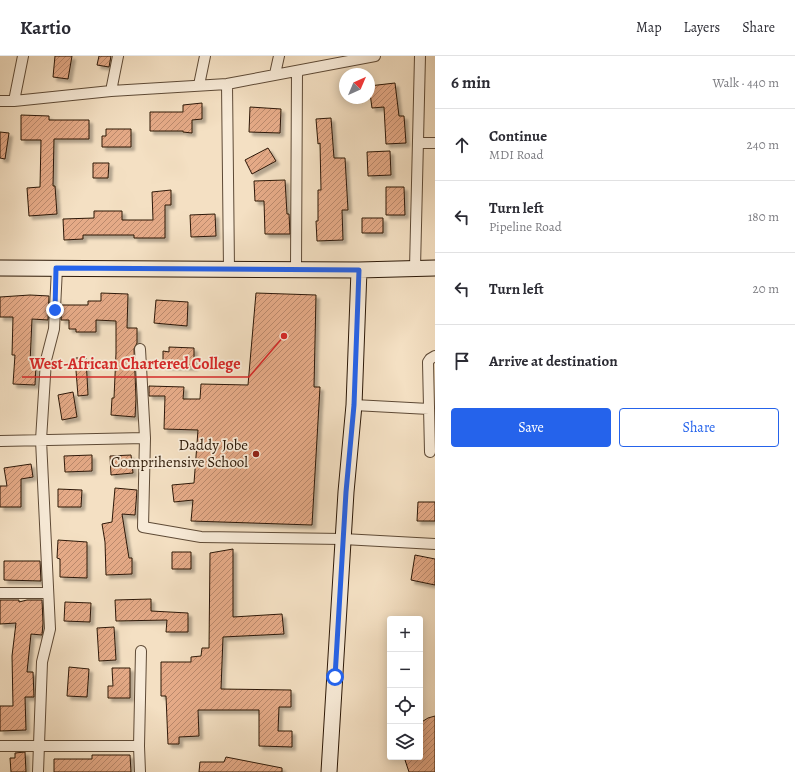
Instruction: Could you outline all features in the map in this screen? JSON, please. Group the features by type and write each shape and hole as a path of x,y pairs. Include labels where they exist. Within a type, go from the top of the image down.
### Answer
{"street":[{"path":"14,101 23,56"},
{"path":"110,91 118,56"},
{"path":"199,86 204,56"},
{"path":"275,74 279,56"},
{"path":"0,101 14,101 110,91 227,84 275,74 297,72 375,56"},
{"path":"415,268 420,56"},
{"path":"296,269 297,72"},
{"path":"227,84 229,269"},
{"path":"419,143 435,143"},
{"path":"0,268 359,270 435,268"},
{"path":"38,772 42,662 50,629 41,440 46,360 54,329 56,268"},
{"path":"330,772 343,539 354,405 359,270"},
{"path":"140,349 145,438 143,527 201,537 343,539 435,544"},
{"path":"430,452 428,362 435,356"},
{"path":"354,405 429,409"},
{"path":"0,441 145,438"},
{"path":"0,593 48,593"},
{"path":"140,772 139,746 141,652"},
{"path":"0,746 139,746"}],"building":[{"path":"55,56 72,56 68,79 53,77"},
{"path":"99,56 111,56 109,67 97,65"},
{"path":"395,83 399,116 404,116 406,143 386,144 384,107 372,108 371,104 375,104 375,85"},
{"path":"202,103 202,119 192,120 192,133 183,131 150,131 150,112 183,112 183,105"},
{"path":"250,107 281,109 280,133 249,132"},
{"path":"21,115 49,116 49,120 89,120 89,139 54,139 53,186 55,186 57,214 29,216 27,188 40,187 41,140 21,140"},
{"path":"331,118 334,158 345,158 348,210 342,210 343,240 317,241 316,221 318,221 318,190 321,190 320,143 318,144 316,119"},
{"path":"106,129 131,129 131,147 102,147 102,136 106,136"},
{"path":"0,132 9,133 5,159 0,158"},
{"path":"268,148 276,161 252,174 245,160"},
{"path":"390,151 391,175 368,176 367,152"},
{"path":"93,163 109,163 108,178 93,178"},
{"path":"285,180 290,234 265,234 264,201 255,201 254,181"},
{"path":"386,187 404,187 405,215 386,215"},
{"path":"171,190 171,205 165,205 165,238 134,238 134,235 83,235 83,239 64,240 63,219 94,218 94,211 122,211 122,220 153,220 152,192"},
{"path":"215,214 216,236 191,237 190,215"},
{"path":"362,218 383,218 383,233 362,233"},
{"path":"101,293 128,294 127,328 137,328 137,343 134,349 136,399 135,417 111,415 112,398 114,398 116,321 96,320 96,332 76,332 76,329 69,329 69,320 61,320 62,305 88,305 88,301 101,301"},
{"name":"Daddy Jobe Comprihensive School","path":"256,293 316,295 314,387 320,387 312,525 191,521 193,500 174,502 172,485 194,483 198,430 164,429 165,396 149,396 149,386 184,387 183,399 200,399 201,384 248,385"},
{"path":"30,295 49,296 48,320 32,319 30,363 36,364 35,385 13,384 15,355 12,355 13,317 0,317 0,297"},
{"path":"156,300 188,302 187,326 154,323"},
{"path":"169,347 194,348 194,367 163,366 163,351 169,352"},
{"path":"75,358 86,358 88,395 78,396"},
{"path":"73,392 77,417 62,420 58,395"},
{"path":"92,455 92,471 65,472 64,456"},
{"path":"131,455 133,473 111,475 110,456"},
{"path":"31,464 33,477 21,479 21,507 0,507 0,486 7,486 4,468"},
{"path":"115,488 137,490 135,515 122,514 129,558 132,558 132,574 106,575 105,542 102,524 112,522"},
{"path":"58,489 82,490 81,507 58,507"},
{"path":"418,502 435,502 435,521 417,521"},
{"path":"58,540 87,542 87,578 60,577 60,559 57,558"},
{"path":"233,549 233,617 282,614 284,634 223,637 221,689 291,690 291,707 279,707 278,731 292,731 292,747 259,746 259,710 198,710 199,736 179,737 179,744 168,744 166,696 161,696 161,662 191,662 191,657 201,656 202,648 209,648 210,553"},
{"path":"172,552 191,552 191,569 172,569"},
{"path":"415,555 435,559 435,585 411,580"},
{"path":"4,561 40,561 41,581 4,580"},
{"path":"151,599 151,611 188,613 188,632 166,632 167,620 116,621 115,600"},
{"path":"0,600 19,600 19,602 27,600 42,600 42,635 31,634 27,672 33,672 34,697 25,697 26,730 0,731 0,706 13,706 12,656 16,623 0,624"},
{"path":"65,602 91,603 90,622 64,621"},
{"path":"114,627 116,660 99,661 97,628"},
{"path":"69,667 89,669 87,697 67,696"},
{"path":"112,668 130,668 130,698 108,698 108,686 113,686"},
{"path":"435,716 435,772 409,772 405,760 423,760 423,721"},
{"path":"25,752 26,772 11,772 10,758 15,758 15,753"},
{"path":"92,755 130,755 131,772 54,772 54,759 92,759"},
{"path":"226,757 282,768 282,772 199,772 200,762 224,762"}],"place":[{"name":"West-African Chartered College","path":"284,336"},
{"name":"Daddy Jobe Comprihensive School","path":"256,454"}],"route":[{"path":"55,310 56,268 359,270 354,405 346,492 335,677"}]}
